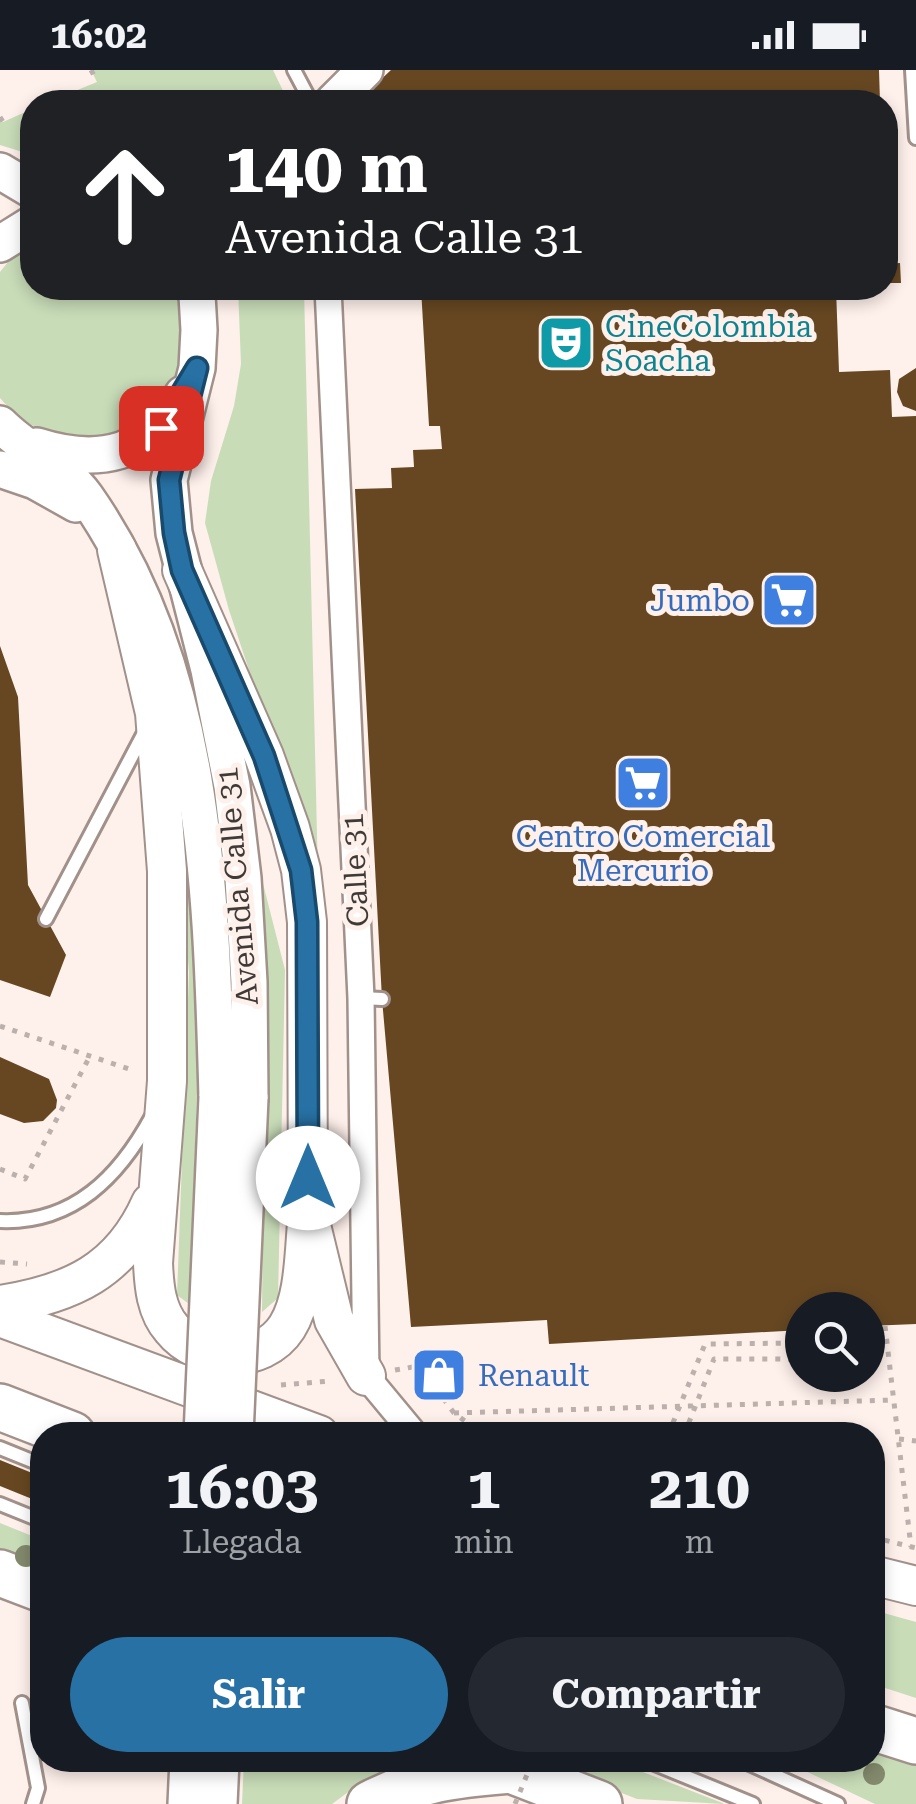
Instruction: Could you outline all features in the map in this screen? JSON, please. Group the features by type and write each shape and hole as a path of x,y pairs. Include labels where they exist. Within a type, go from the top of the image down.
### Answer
{"highway":[{"path":"0,1407 39,1422"},
{"path":"0,1573 30,1584"},
{"path":"885,1730 916,1741"},
{"path":"370,1804 410,1784 442,1777 511,1774 600,1804"}],"main road":[{"path":"345,90 365,70"},
{"name":"Avenida Calle 31","path":"196,300 197,368 169,480 174,533 209,670 232,786 246,930 203,1422"},
{"path":"4,440 64,455 92,457 129,448 161,428 197,368 209,333 214,300"},
{"name":"Avenida Calle 31","path":"4,440 70,479 85,496 146,610 190,756 234,1098 236,1422"},
{"path":"109,537 155,712 166,870 166,1081 156,1192 154,1288 172,1330 192,1346 233,1356 270,1344 287,1328 299,1287 308,1213 307,922 301,870 264,756 182,570"},
{"path":"0,1305 61,1290 108,1266 132,1239 156,1192"},
{"path":"308,1213 334,1320 366,1376"},
{"path":"0,1317 283,1422"},
{"path":"885,1579 916,1586"},
{"path":"186,1804 187,1772"},
{"path":"219,1804 220,1772"}],"street":[{"name":"Calle 31","path":"329,300 372,999 366,1376"},
{"path":"366,1376 404,1422"}],"lane":[{"path":"912,70 916,138"},
{"path":"46,919 155,712"},
{"path":"0,1221 26,1222 56,1214 90,1194 118,1167 143,1132 166,1081"},
{"path":"0,1448 30,1460"},
{"path":"0,1504 30,1515"},
{"path":"22,1703 30,1746"},
{"path":"33,1804 38,1788 35,1772"},
{"path":"675,1772 754,1804"},
{"path":"767,1772 838,1804"}],"path":[{"path":"91,70 97,81"},
{"path":"0,1026 166,1081"},
{"path":"0,1169 25,1178 90,1056"},
{"path":"885,1326 914,1548 885,1540"},
{"path":"673,1422 705,1344 785,1343"},
{"path":"689,1422 714,1359 785,1359"},
{"path":"419,1366 454,1413 466,1422"},
{"path":"454,1413 894,1400"},
{"path":"898,1439 916,1441"}],"green space":[{"path":"91,70 273,70 283,90 77,90 97,82"},
{"path":"20,114 20,151 0,145 0,117 3,122"},
{"path":"20,252 20,300 179,300 183,343 179,370 159,401 141,419 100,437 58,436 37,428 0,398 0,272"},
{"path":"238,300 304,300 318,877 229,610 205,523 211,481 234,406 241,364"},
{"path":"173,728 202,965 189,1304 177,1295 189,972 177,835"},
{"path":"258,864 285,970 278,1298 262,1312 265,975"},
{"path":"0,1523 30,1535 30,1562 0,1551"},
{"path":"885,1613 916,1622 916,1698 885,1688"},
{"path":"885,1742 916,1753 916,1804 875,1804 807,1772 885,1772"},
{"path":"243,1772 391,1774 351,1790 332,1804 242,1804"},
{"path":"568,1772 643,1772 725,1804 637,1799"}],"building":[{"path":"391,70 879,70 880,90 370,90"},
{"name":"Centro Comercial Mercurio","path":"422,300 836,300 839,372 890,370 892,417 916,416 916,1324 885,1325 885,1292 785,1292 785,1331 549,1344 547,1320 411,1327 382,999 355,489 392,488 391,468 414,467 413,450 442,449 440,426 429,426"},
{"path":"916,368 916,411 903,406 897,392 899,379"},
{"path":"0,646 18,697 28,885 66,955 50,997 0,980"},
{"path":"0,1057 49,1079 56,1108 43,1121 24,1123 0,1114"},
{"path":"0,1460 30,1472 30,1498 0,1486"}],"place":[{"name":"CineColombia Soacha","path":"566,343"},
{"name":"Jumbo","path":"789,600"},
{"name":"Centro Comercial Mercurio","path":"643,783"},
{"name":"Renault","path":"439,1375"}],"route":[{"path":"161,428 197,368 169,480 174,533 182,570 264,756 301,870 307,922 308,1178"}]}
